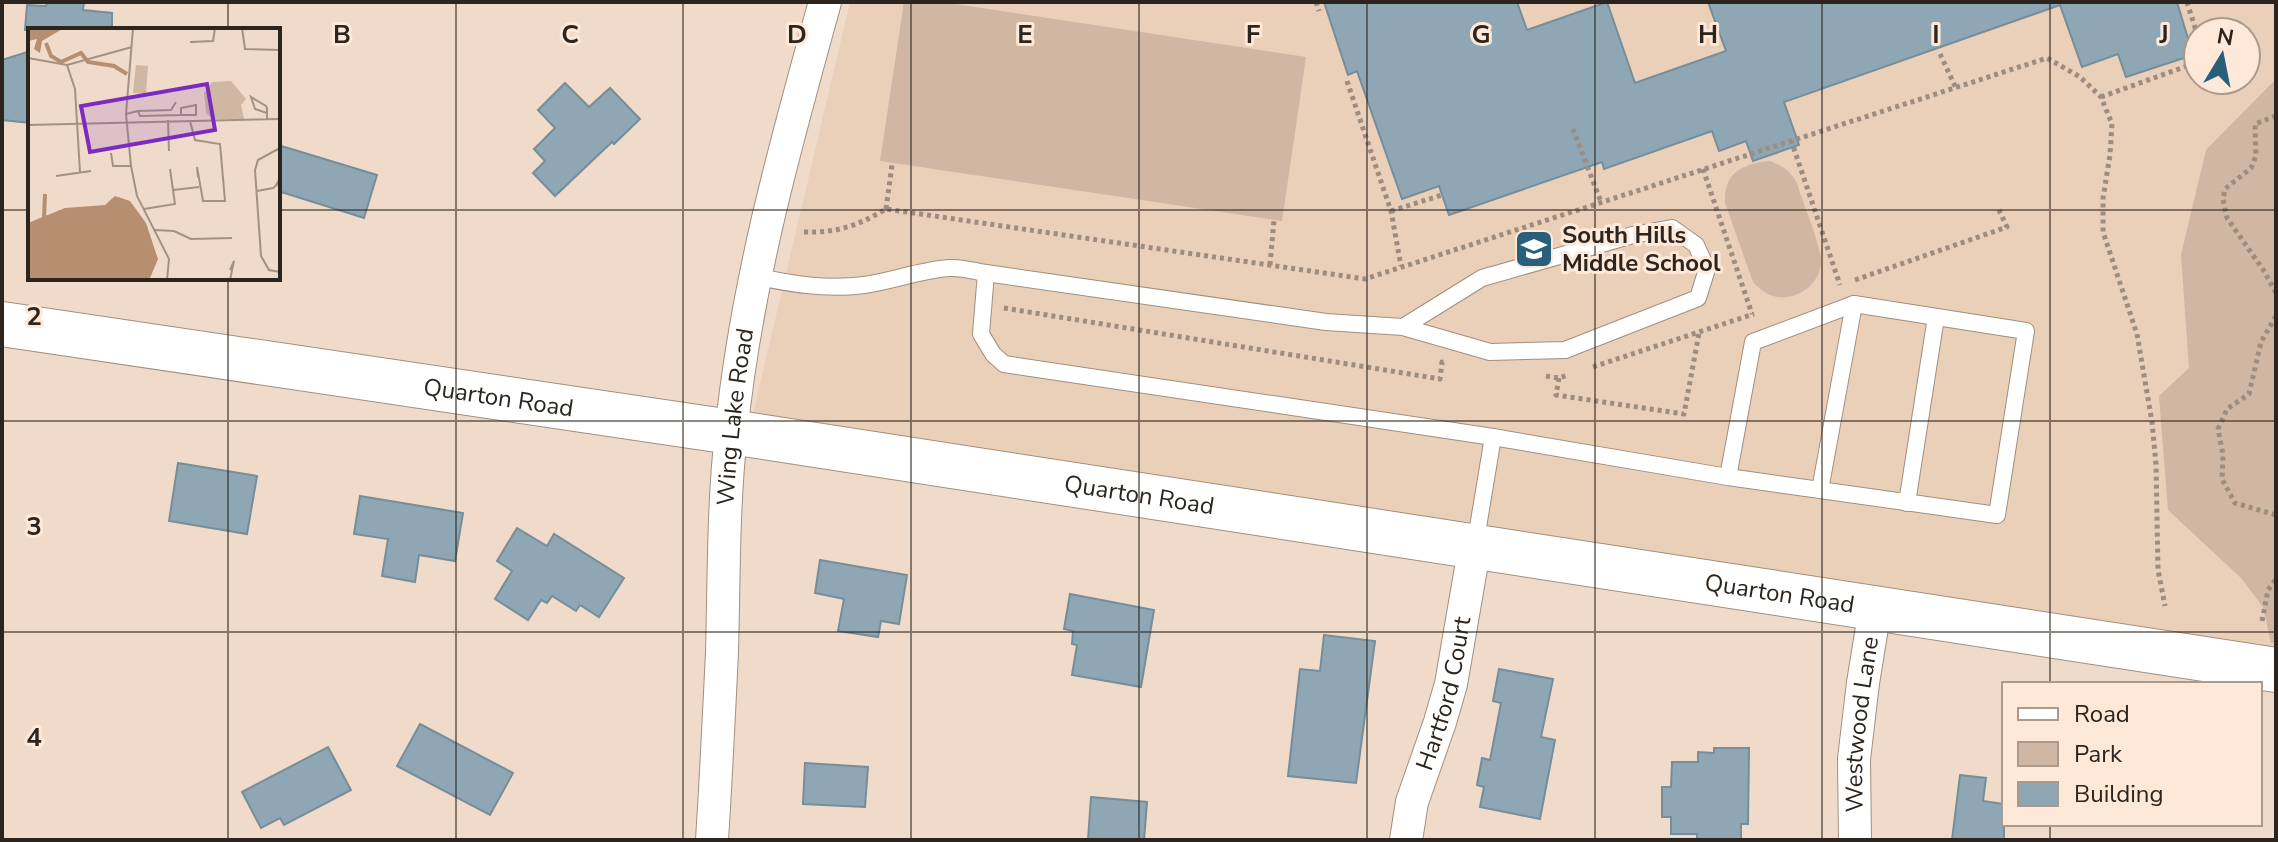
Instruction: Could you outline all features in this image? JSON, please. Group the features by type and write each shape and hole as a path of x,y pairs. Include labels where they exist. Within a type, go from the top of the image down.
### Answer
{"street":[{"name":"Wing Lake Road","path":"712,840 731,432 754,276 825,2"},
{"name":"Quarton Road","path":"2,324 1475,545 2276,670"},
{"name":"Hartford Court","path":"1406,840 1412,802 1451,684 1475,545"},
{"name":"Westwood Lane","path":"1855,840 1854,759 1875,609"}],"lane":[{"path":"754,276 792,285 831,287 892,281 921,272 953,268 1326,322 1403,327 1490,352 1565,350 1698,298 1707,269 1696,245 1672,228 1633,235 1482,278 1403,327"},
{"path":"986,273 981,334 993,354 1004,364 1493,437 1728,477 1997,515 2026,331 1854,304 1753,342 1728,477"},
{"path":"1820,490 1854,304"},
{"path":"1907,503 1936,317"},
{"path":"1475,545 1493,437"}],"path":[{"path":"1316,2 1319,11"},
{"path":"1940,54 1956,88"},
{"path":"2101,97 2182,68"},
{"path":"1347,81 1391,211 1401,266"},
{"path":"2276,116 2255,124 2256,156 2251,168 2225,189 2223,199 2227,218 2276,293"},
{"path":"1573,129 1601,202"},
{"path":"1791,140 1840,285"},
{"path":"886,209 892,165"},
{"path":"1703,169 1752,314"},
{"path":"1391,211 1442,195"},
{"path":"1270,265 1274,220"},
{"path":"2276,316 2261,342 2249,394 2227,409 2218,429 2223,455 2222,479 2235,503 2276,515"},
{"path":"1559,378 1556,395 1684,414 1699,333"},
{"path":"2262,621 2268,590 2276,579"}],"shaded area":[{"name":"South Hills Middle School","path":"850,2 2276,2 2276,650 752,418"}],"green space":[{"path":"904,2 942,2 1306,57 1282,221 880,161"},
{"path":"2276,79 2276,643 2271,643 2263,607 2241,578 2168,510 2159,396 2189,368 2181,255 2206,150"},
{"path":"1770,161 1786,169 1797,183 1821,261 1819,273 1808,288 1786,297 1770,295 1753,282 1725,203 1725,192 1731,177 1743,167"}],"building":[{"path":"47,2 84,2 83,10 112,13 112,28 25,30 27,5 46,6"},
{"path":"1324,2 1517,2 1527,30 1607,2 1635,83 1726,51 1708,2 2177,2 2182,19 2182,59 2126,77 2118,54 2082,67 2060,5 1784,102 1799,145 1753,161 1746,141 1719,151 1712,131 1604,169 1602,162 1449,215 1439,186 1402,199 1357,71 1348,75"},
{"path":"28,52 28,123 2,120 2,60"},
{"path":"565,83 589,107 610,88 640,119 555,196 533,173 545,161 534,149 555,128 538,110"},
{"path":"280,146 377,175 364,218 280,192"},
{"path":"178,463 257,476 247,534 169,521"},
{"path":"360,496 463,513 455,561 419,555 415,582 382,576 388,539 354,534"},
{"path":"517,528 547,546 554,534 624,578 599,617 580,605 576,611 552,596 547,603 541,600 528,620 495,599 512,571 497,561"},
{"path":"820,560 907,575 899,624 881,621 878,637 838,631 844,599 815,593"},
{"path":"1070,594 1154,610 1141,687 1072,675 1077,645 1072,644 1073,631 1064,629"},
{"path":"1324,635 1375,641 1356,783 1288,776 1300,669 1320,671"},
{"path":"1499,669 1553,679 1541,737 1555,740 1540,819 1480,807 1484,787 1477,785 1482,758 1490,760 1501,703 1493,701"},
{"path":"420,724 513,773 490,815 397,766"},
{"path":"328,747 351,790 284,825 280,818 261,828 242,792"},
{"path":"1714,748 1749,748 1748,824 1741,824 1741,840 1697,840 1697,834 1671,834 1671,817 1662,817 1662,787 1671,787 1672,762 1698,762 1698,752 1714,753"},
{"path":"805,763 868,767 865,807 803,804"},
{"path":"1960,775 1986,778 1983,801 2002,804 2004,840 1952,840"},
{"path":"1091,797 1147,802 1144,840 1088,840"}],"place":[{"name":"South Hills Middle School","path":"1534,249"}]}
